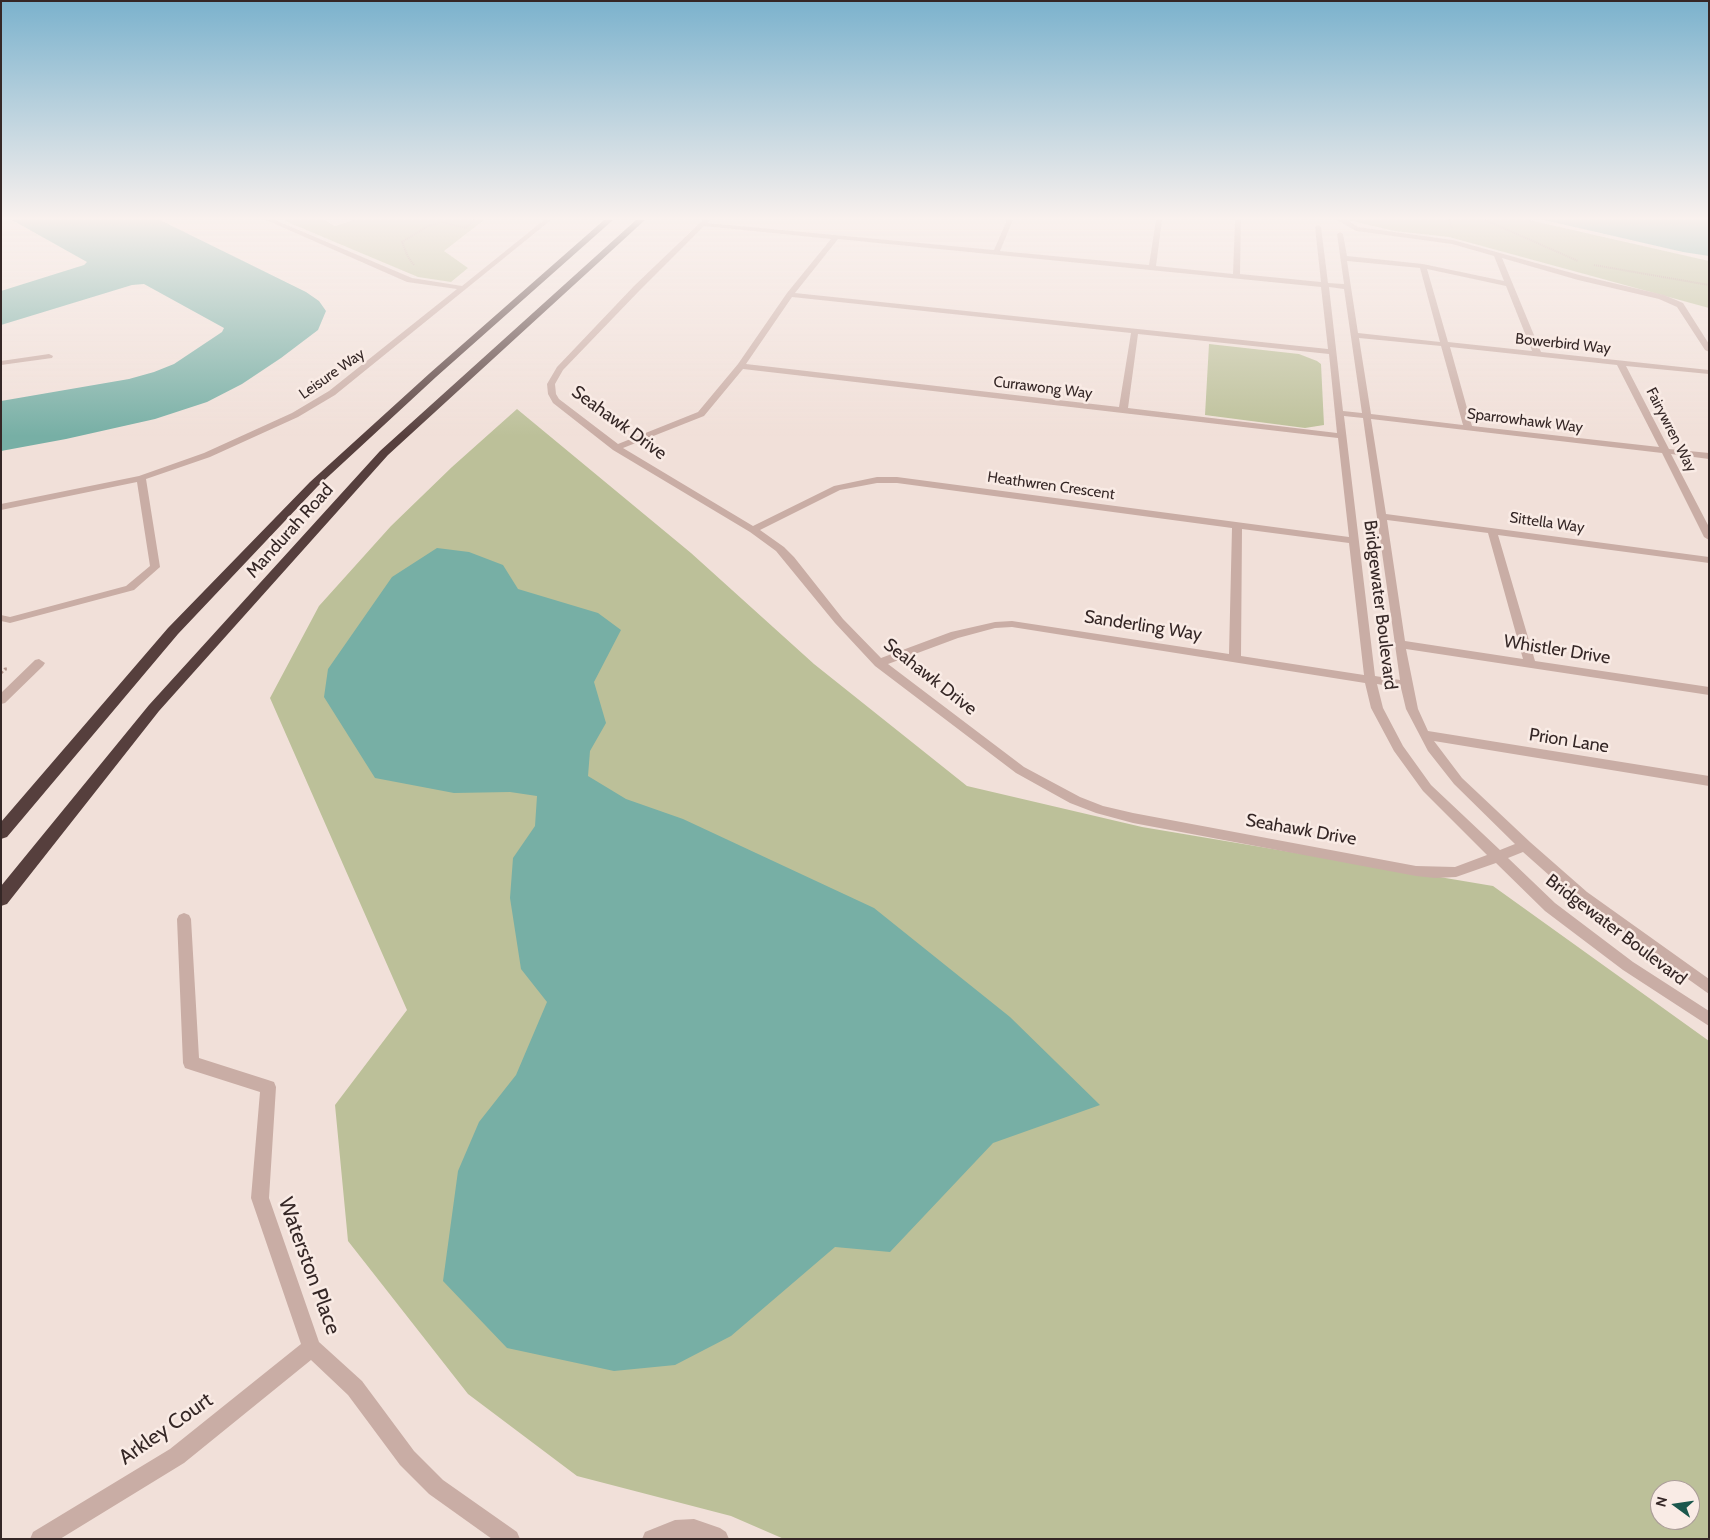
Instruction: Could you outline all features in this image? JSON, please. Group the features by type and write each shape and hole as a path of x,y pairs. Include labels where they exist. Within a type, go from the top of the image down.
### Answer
{"highway":[{"name":"Mandurah Road","path":"1,833 172,631 314,484 440,368 527,292"},
{"name":"Mandurah Road","path":"1,899 154,708 384,453 562,292"}],"street":[{"name":"Leisure Way","path":"1,507 141,478 207,455 317,404 381,356 458,292"},
{"name":"Seahawk Drive","path":"633,292 560,369 551,384 552,394 556,401 616,448 753,530 780,549 839,621 879,663 1039,782 1075,800 1101,810 1133,818 1416,871 1456,872 1498,858 1525,846"},
{"path":"616,448 701,414 741,366 792,292"},
{"name":"Bridgewater Boulevard","path":"1326,292 1370,679 1376,708 1398,748 1428,788 1550,907 1628,966 1709,1019"},
{"name":"Bridgewater Boulevard","path":"1349,292 1406,686 1412,709 1424,735 1458,781 1525,846 1582,896 1709,988"},
{"path":"1430,292 1468,428"},
{"path":"1512,292 1538,355"},
{"path":"1636,292 1673,301 1680,305 1709,350"},
{"path":"790,295 1332,352"},
{"path":"1123,411 1135,331"},
{"name":"Bowerbird Way","path":"1355,335 1709,372"},
{"path":"1,363 49,356"},
{"name":"Fairywren Way","path":"1621,364 1709,536"},
{"name":"Currawong Way","path":"741,366 1342,436"},
{"name":"Sparrowhawk Way","path":"1339,413 1709,456"},
{"path":"1,618 10,620 130,588 155,567 141,478"},
{"name":"Heathwren Crescent","path":"753,530 837,488 868,481 897,480 1354,541"},
{"name":"Sittella Way","path":"1381,516 1709,560"},
{"path":"1235,659 1237,526"},
{"path":"1492,531 1530,664"},
{"name":"Sanderling Way","path":"879,663 955,635 995,625 1012,624 1406,686"},
{"name":"Whistler Drive","path":"1400,644 1709,691"},
{"path":"1,700 39,663"},
{"name":"Prion Lane","path":"1424,735 1709,781"},
{"name":"Waterston Place","path":"184,920 191,1062 268,1087 260,1198 312,1348 355,1388 407,1458 436,1487 510,1539"},
{"name":"Arkley Court","path":"40,1539 177,1456 312,1348"},
{"path":"652,1539 674,1530 694,1530 713,1535 719,1539"}],"green space":[{"path":"1650,292 1709,292 1709,308"},
{"path":"1209,344 1299,354 1317,361 1321,364 1324,425 1305,428 1205,415"},
{"path":"517,409 691,553 814,664 967,786 1142,827 1493,886 1709,1041 1709,1539 784,1539 731,1516 577,1476 468,1394 348,1241 335,1105 407,1010 270,698 319,606 391,526 452,467"}],"water":[{"path":"1,292 110,292 1,325"},
{"path":"158,292 306,292 319,301 326,311 318,330 242,384 207,402 155,419 1,451 1,401 129,379 154,372 174,364 222,332 224,328"},
{"path":"437,548 469,552 503,565 518,589 598,613 621,630 594,682 606,723 590,751 588,776 626,799 683,819 874,908 1010,1017 1100,1105 993,1143 890,1252 835,1247 731,1336 675,1365 614,1371 507,1348 443,1281 458,1171 479,1122 516,1075 547,1002 521,969 510,898 513,858 535,826 537,796 510,792 454,793 375,778 324,697 328,669 392,577"}]}
